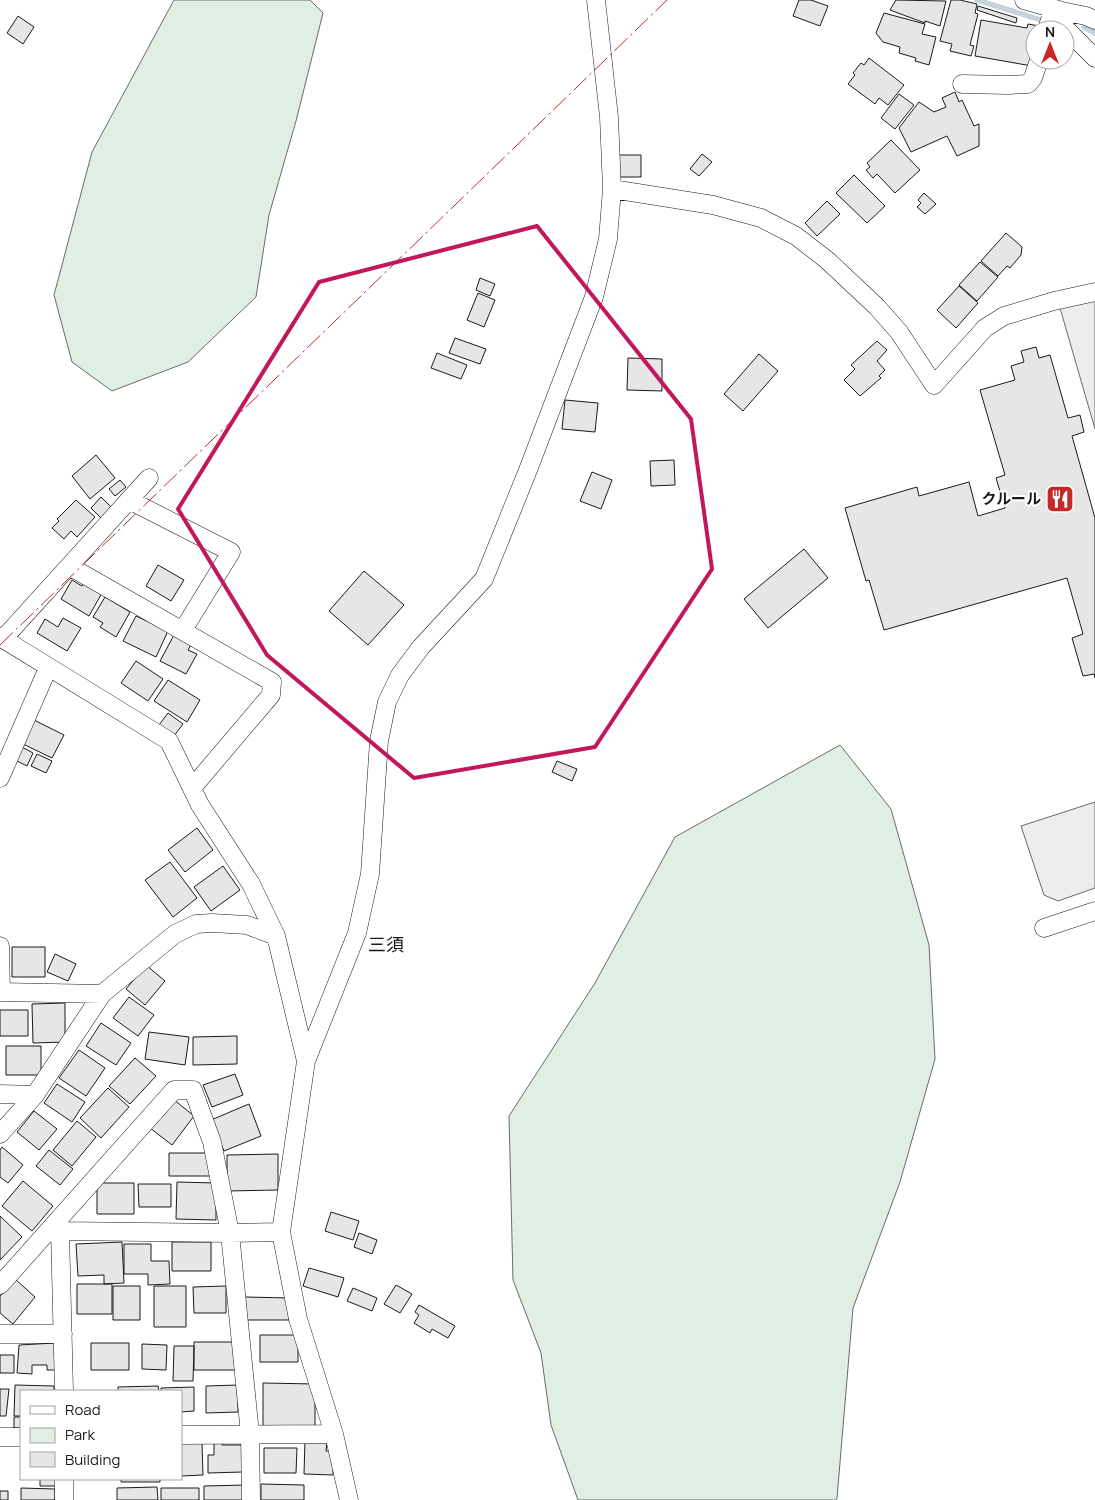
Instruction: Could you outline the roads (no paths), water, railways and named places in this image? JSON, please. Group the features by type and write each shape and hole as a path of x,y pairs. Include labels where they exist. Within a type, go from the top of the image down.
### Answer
{"street":[{"path":"348,1500 334,1434 298,1319 281,1232 306,1061 357,933 370,874 379,741 387,702 400,675 421,647 484,579 594,297 608,239 612,189 609,118 596,0"},
{"path":"1024,0 1095,20"},
{"path":"1052,20 1058,10"},
{"path":"1058,10 1065,28 1095,58"},
{"path":"962,84 1028,84 1033,78 1035,70"},
{"path":"612,189 713,205 761,218 796,236 827,260 878,307 899,332 934,386 985,328 1004,316 1054,301 1095,292"},
{"path":"150,478 2,638 169,742 212,826 251,884 276,936 306,1061"},
{"path":"129,500 231,552 183,630"},
{"path":"69,566 272,682 271,695 192,788"},
{"path":"0,778 48,668"},
{"path":"1044,928 1095,911"},
{"path":"0,1134 36,1094 102,994 175,934 196,924 212,923 247,925 276,936"},
{"path":"0,946 0,992 102,994"},
{"path":"0,1284 57,1228 174,1090 193,1090 212,1142 230,1233 250,1434 252,1500"},
{"path":"0,1094 36,1094"},
{"path":"57,1228 230,1233 281,1232"},
{"path":"57,1228 64,1390"},
{"path":"0,1334 63,1334"},
{"path":"182,1435 334,1434"},
{"path":"0,1437 20,1437"},
{"path":"64,1480 64,1500"}],"waterway":[{"path":"977,0 1041,20"},
{"path":"1084,27 1095,33"}],"place":[{"name":"クルール","path":"1060,499"}],"district":[{"name":"三須","path":"386,945"}]}
